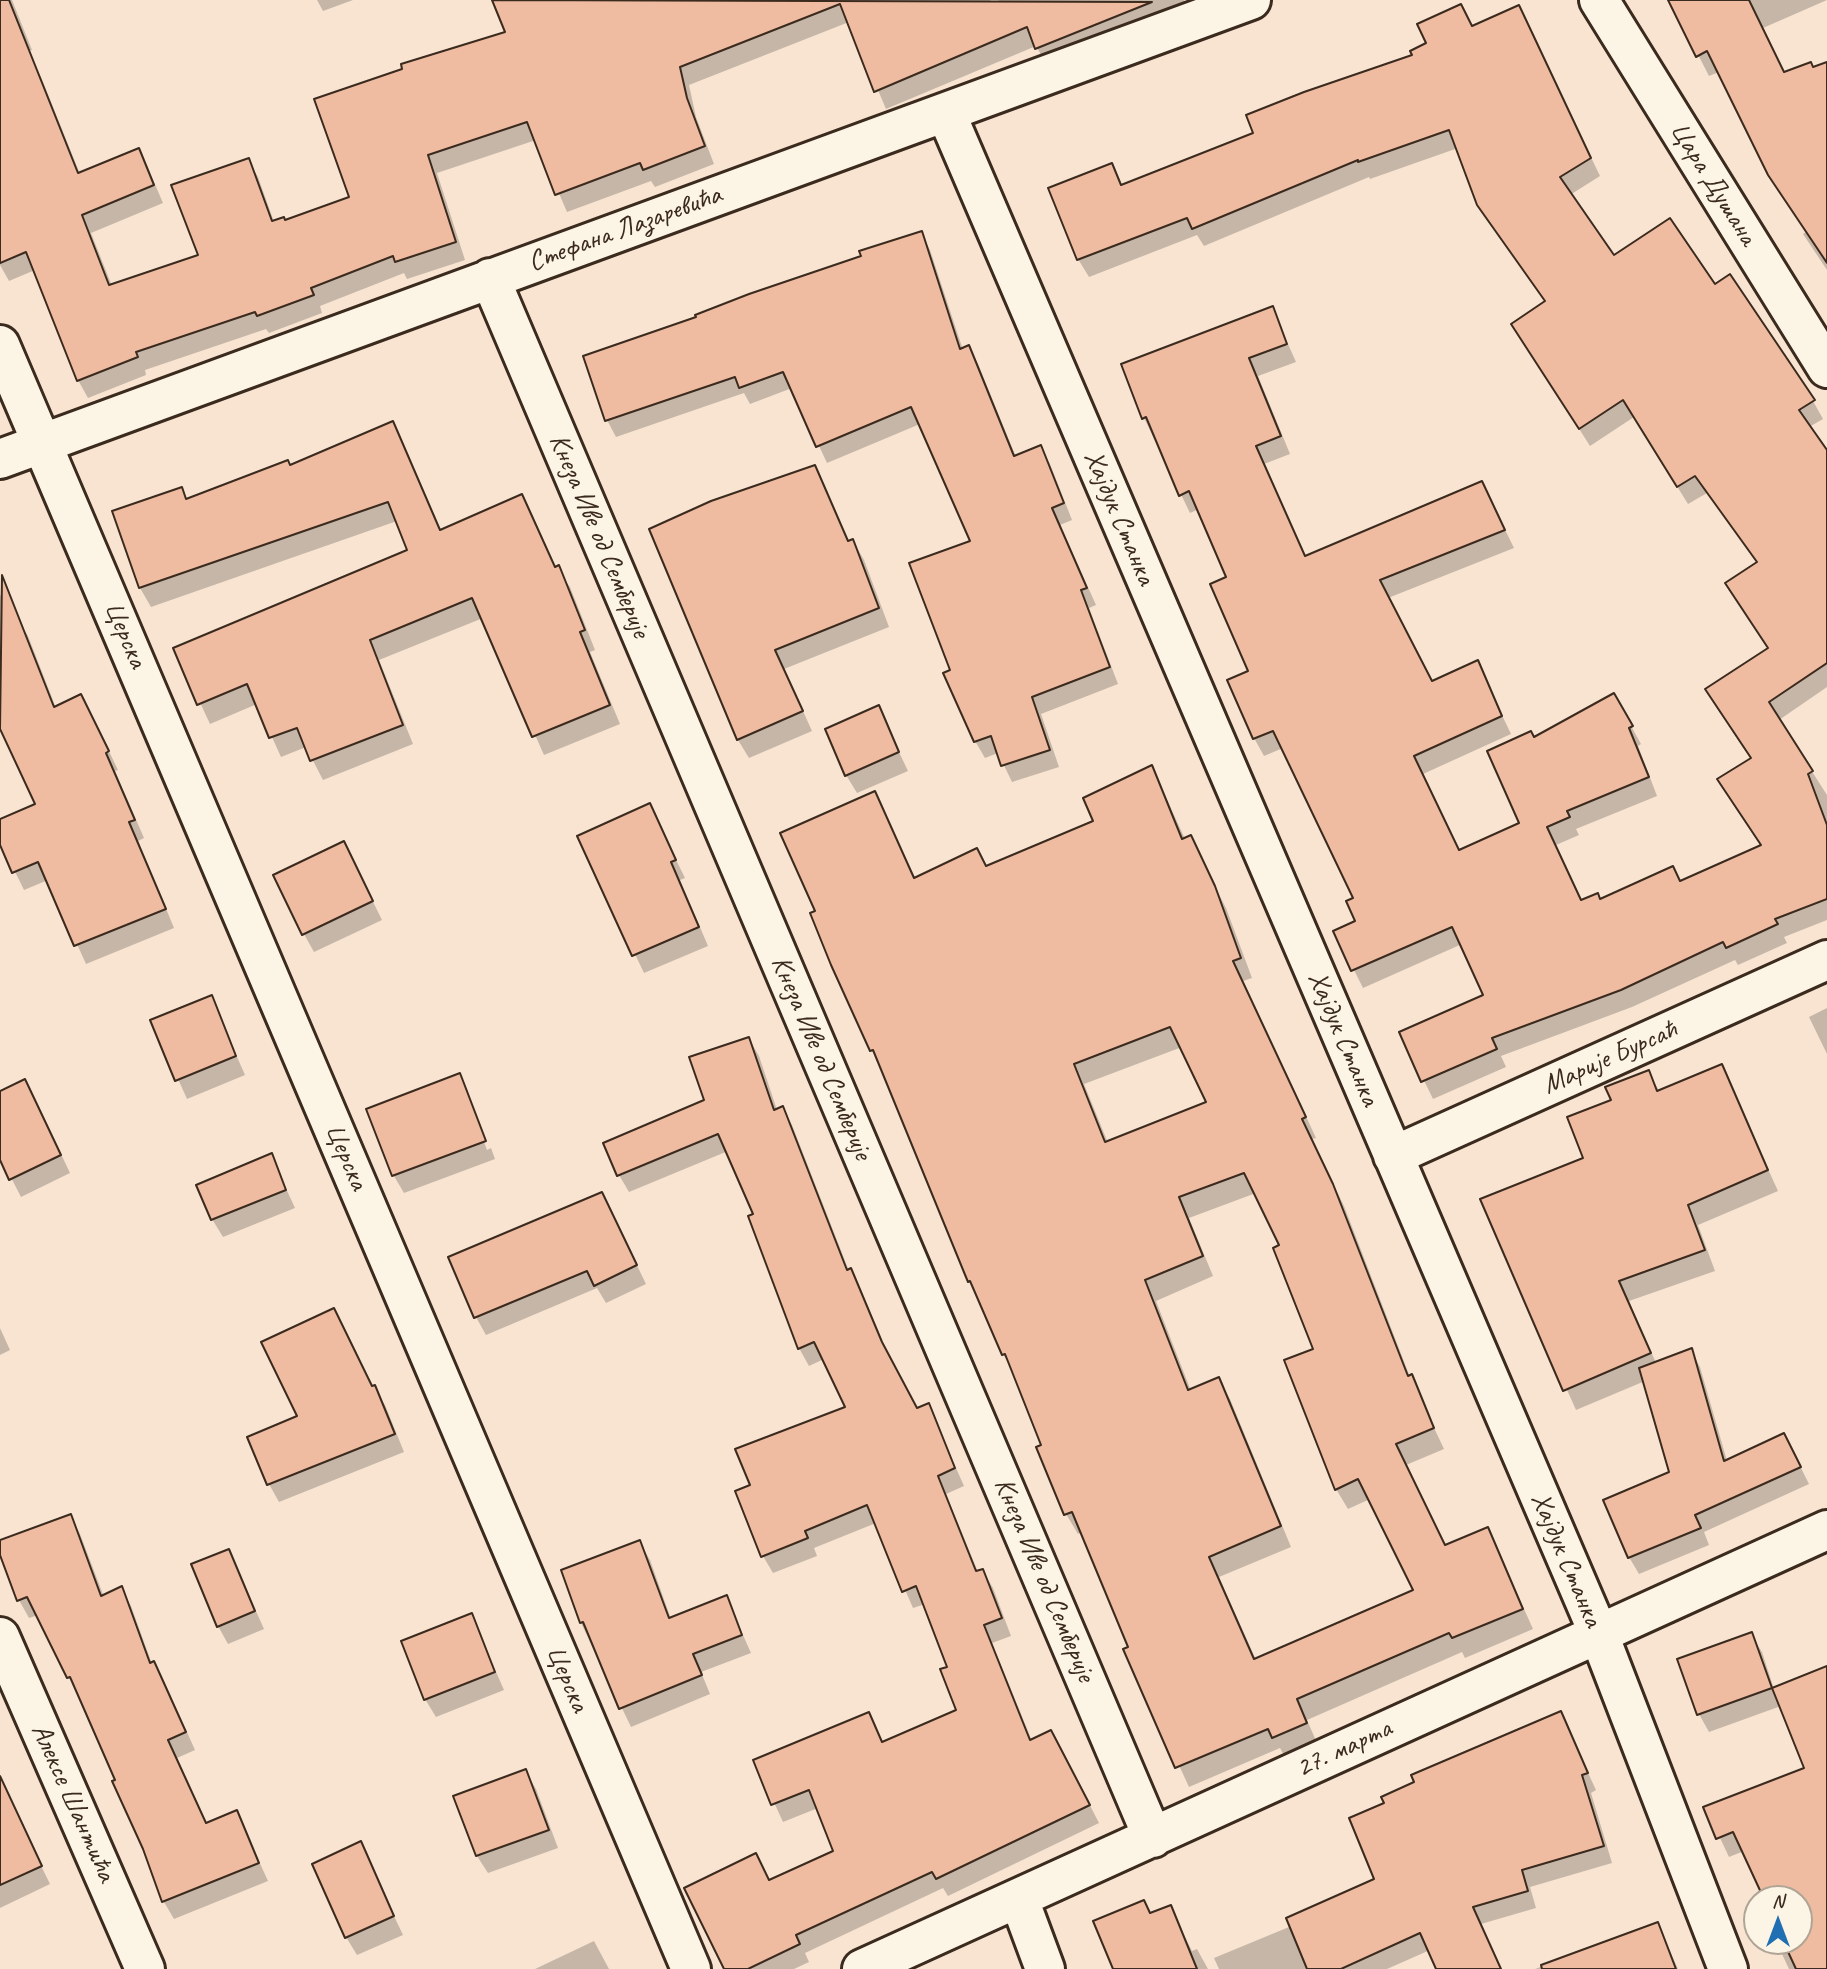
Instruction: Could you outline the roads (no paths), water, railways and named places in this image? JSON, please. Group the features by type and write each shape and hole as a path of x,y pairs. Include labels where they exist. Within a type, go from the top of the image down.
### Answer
{"street":[{"name":"Стефана Лазаревића","path":"0,459 1251,0"},
{"name":"Цара Душана","path":"1599,0 1827,368"},
{"name":"Хајдук Станка","path":"946,113 1598,1632 1728,1969"},
{"name":"Кнеза Иве од Семберије","path":"490,278 1153,1838"},
{"name":"Церска","path":"0,345 691,1969"},
{"name":"Марије Бурсаћ","path":"1393,1156 1827,960"},
{"name":"27. марта","path":"862,1969 1827,1530"},
{"name":"Алексе Шантића","path":"0,1637 145,1969"},
{"path":"1019,1899 1045,1969"}]}
